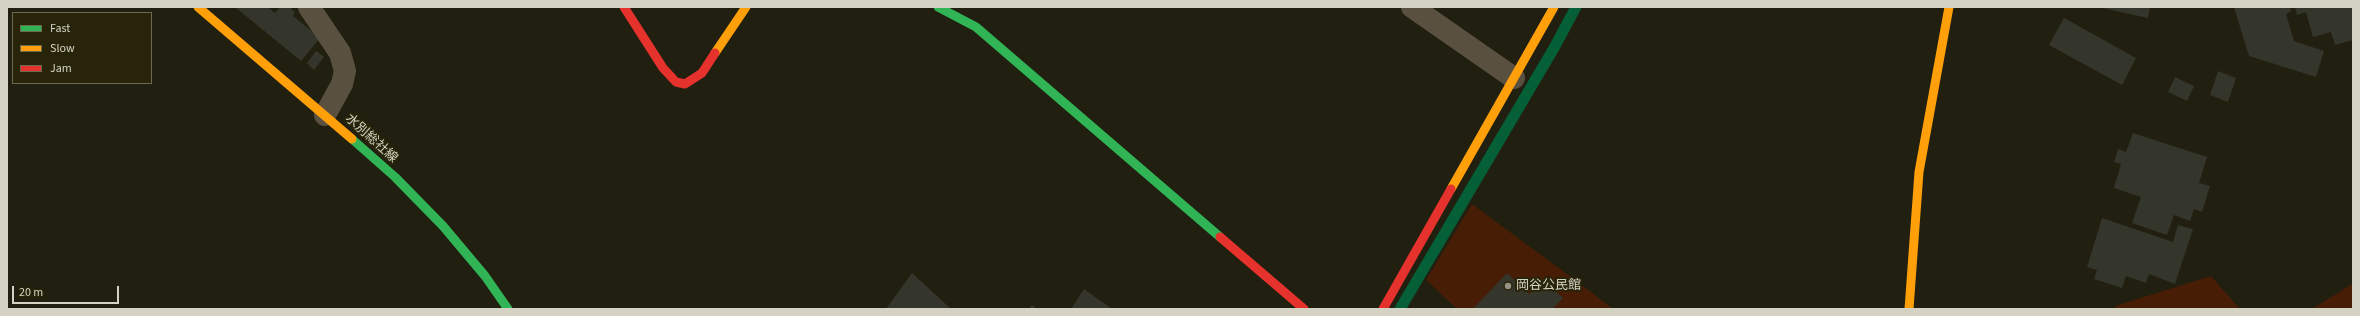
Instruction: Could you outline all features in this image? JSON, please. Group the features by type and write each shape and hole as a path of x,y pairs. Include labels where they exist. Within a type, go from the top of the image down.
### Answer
{"street":[{"name":"水別総社線","path":"198,7 325,115 395,177 443,226 484,276 508,309"},
{"path":"309,7 340,53 345,71 342,84 325,115"},
{"path":"624,7 663,68 676,82 685,84 702,73 746,7"},
{"path":"938,7 976,27 1304,309"},
{"path":"1412,7 1514,78"},
{"path":"1382,309 1554,7"},
{"path":"1909,309 1919,172 1949,7"}],"shaded area":[{"path":"1472,204 1613,309 1457,309 1426,280"},
{"path":"2211,276 2240,309 2115,309 2115,306"},
{"path":"2352,284 2353,309 2312,309"}],"building":[{"path":"235,7 268,7 275,13 280,7 289,7 295,12 293,16 320,38 301,61"},
{"path":"2098,7 2150,7 2148,18"},
{"path":"2234,7 2290,7 2291,11 2286,14 2294,41 2324,51 2316,77 2249,56"},
{"path":"2295,7 2353,7 2353,40 2335,45 2331,32 2313,37 2306,12 2297,15"},
{"path":"2064,18 2136,58 2122,85 2049,45"},
{"path":"316,51 324,57 314,70 307,63"},
{"path":"2218,71 2236,78 2228,102 2210,95"},
{"path":"2175,77 2194,86 2187,101 2168,92"},
{"path":"2133,133 2207,157 2199,183 2210,186 2202,212 2194,209 2190,221 2174,215 2167,235 2132,223 2141,197 2114,188 2121,164 2114,162 2118,149 2126,152"},
{"path":"2102,218 2173,242 2178,225 2193,229 2175,284 2149,274 2146,283 2126,276 2122,288 2094,279 2097,270 2087,267"},
{"path":"912,273 951,309 886,309"},
{"name":"岡谷公民館","path":"1507,273 1529,294 1543,279 1563,298 1552,309 1473,309"},
{"path":"1084,289 1112,309 1071,309"},
{"path":"1032,305 1037,309 1029,309"}],"waterway":[{"path":"1400,309 1554,48 1576,7"}],"traffic: fast":[{"path":"938,7 976,27 1220,237"},
{"path":"352,139 395,177 443,226 485,276 508,309"}],"traffic: slow":[{"path":"198,7 352,139"},
{"path":"715,53 746,7"},
{"path":"1451,189 1554,7"},
{"path":"1909,309 1919,172 1949,7"}],"traffic: jam":[{"path":"624,7 663,68 676,82 685,84 702,73 715,53"},
{"path":"1383,309 1451,189"},
{"path":"1220,237 1304,309"}],"place":[{"name":"岡谷公民館","path":"1508,286"}]}
